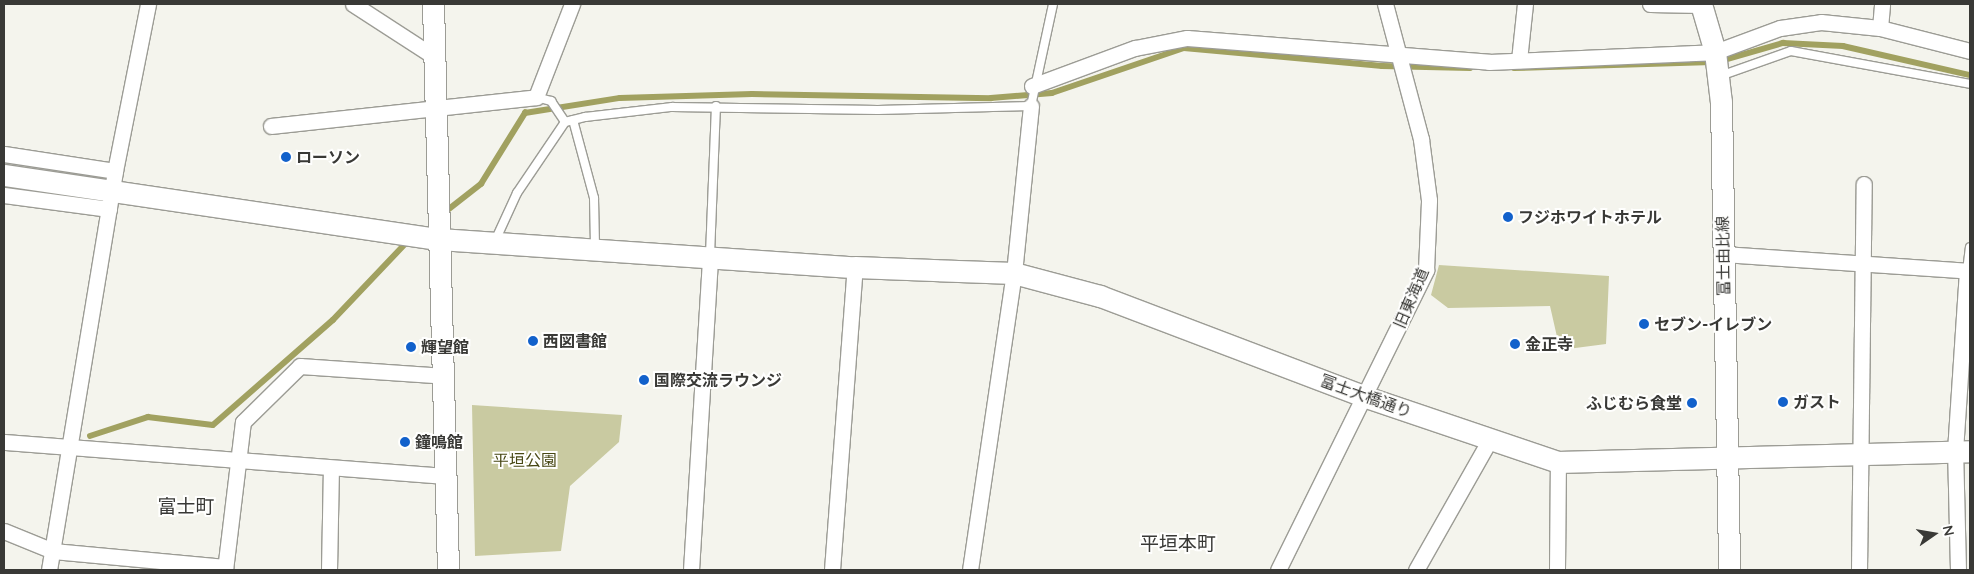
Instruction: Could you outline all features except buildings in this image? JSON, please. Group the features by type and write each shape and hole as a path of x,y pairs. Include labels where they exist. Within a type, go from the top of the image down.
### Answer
{"street":[{"path":"49,570 72,446 112,190 148,4"},
{"path":"353,4 433,56"},
{"path":"433,4 433,56 448,476 448,570"},
{"path":"271,126 436,105 536,97 572,4"},
{"name":"旧東海道","path":"1278,570 1362,396 1426,270 1429,200 1421,139 1397,56 1385,4"},
{"path":"1519,60 1526,4"},
{"path":"1650,4 1701,4"},
{"name":"富士由比線","path":"1701,4 1717,64 1728,456 1729,570"},
{"path":"1880,28 1882,4"},
{"path":"1032,86 1135,48 1187,38 1397,56 1717,64 1780,28 1813,23 1880,28 1970,51"},
{"path":"970,570 1014,273 1031,106"},
{"path":"4,154 112,190"},
{"name":"富士大橋通り","path":"4,175 439,239 595,247 855,267 1014,273 1100,296 1362,396 1489,441 1558,462 1963,451"},
{"path":"1859,570 1860,262 1864,184"},
{"path":"4,194 112,190"},
{"path":"1723,254 1969,271 1958,570"},
{"path":"691,570 710,255"},
{"path":"832,570 855,267"},
{"path":"4,531 53,551 225,568 240,462 243,422 300,366 445,376"},
{"path":"1416,570 1489,441"},
{"path":"4,442 72,446 331,470 448,476"},
{"path":"1557,570 1558,462"},
{"path":"329,570 331,470"}],"lane":[{"path":"494,241 516,193 569,121 672,107 716,106 878,110 1031,106 1032,86 1053,4"},
{"path":"1717,64 1791,51 1970,84"},
{"path":"536,97 550,101 569,121 594,198 595,247"},
{"path":"710,255 716,106"},
{"path":"1969,271 1970,247"}],"green space":[{"path":"1439,265 1609,276 1606,344 1560,350 1550,306 1448,308 1431,295"},
{"name":"平垣公園","path":"472,405 622,415 619,442 570,486 561,551 475,556"}],"waterway":[{"path":"1721,61 1783,43 1843,46 1970,75"},
{"path":"444,213 481,184 525,113 620,98 752,94 991,98 1052,93 1184,48 1382,66 1470,68"},
{"path":"1514,68 1712,62"},
{"path":"90,436 148,417 213,425 333,320 409,240"}],"place":[{"name":"ローソン","path":"286,157"},
{"name":"フジホワイトホテル","path":"1508,217"},
{"name":"セブン-イレブン","path":"1644,324"},
{"name":"西図書館","path":"533,341"},
{"name":"金正寺","path":"1515,344"},
{"name":"輝望館","path":"411,347"},
{"name":"国際交流ラウンジ","path":"644,380"},
{"name":"ガスト","path":"1783,402"},
{"name":"ふじむら食堂","path":"1692,403"},
{"name":"鐘鳴館","path":"405,442"}],"district":[{"name":"富士町","path":"186,507"},
{"name":"平垣本町","path":"1178,544"}]}
